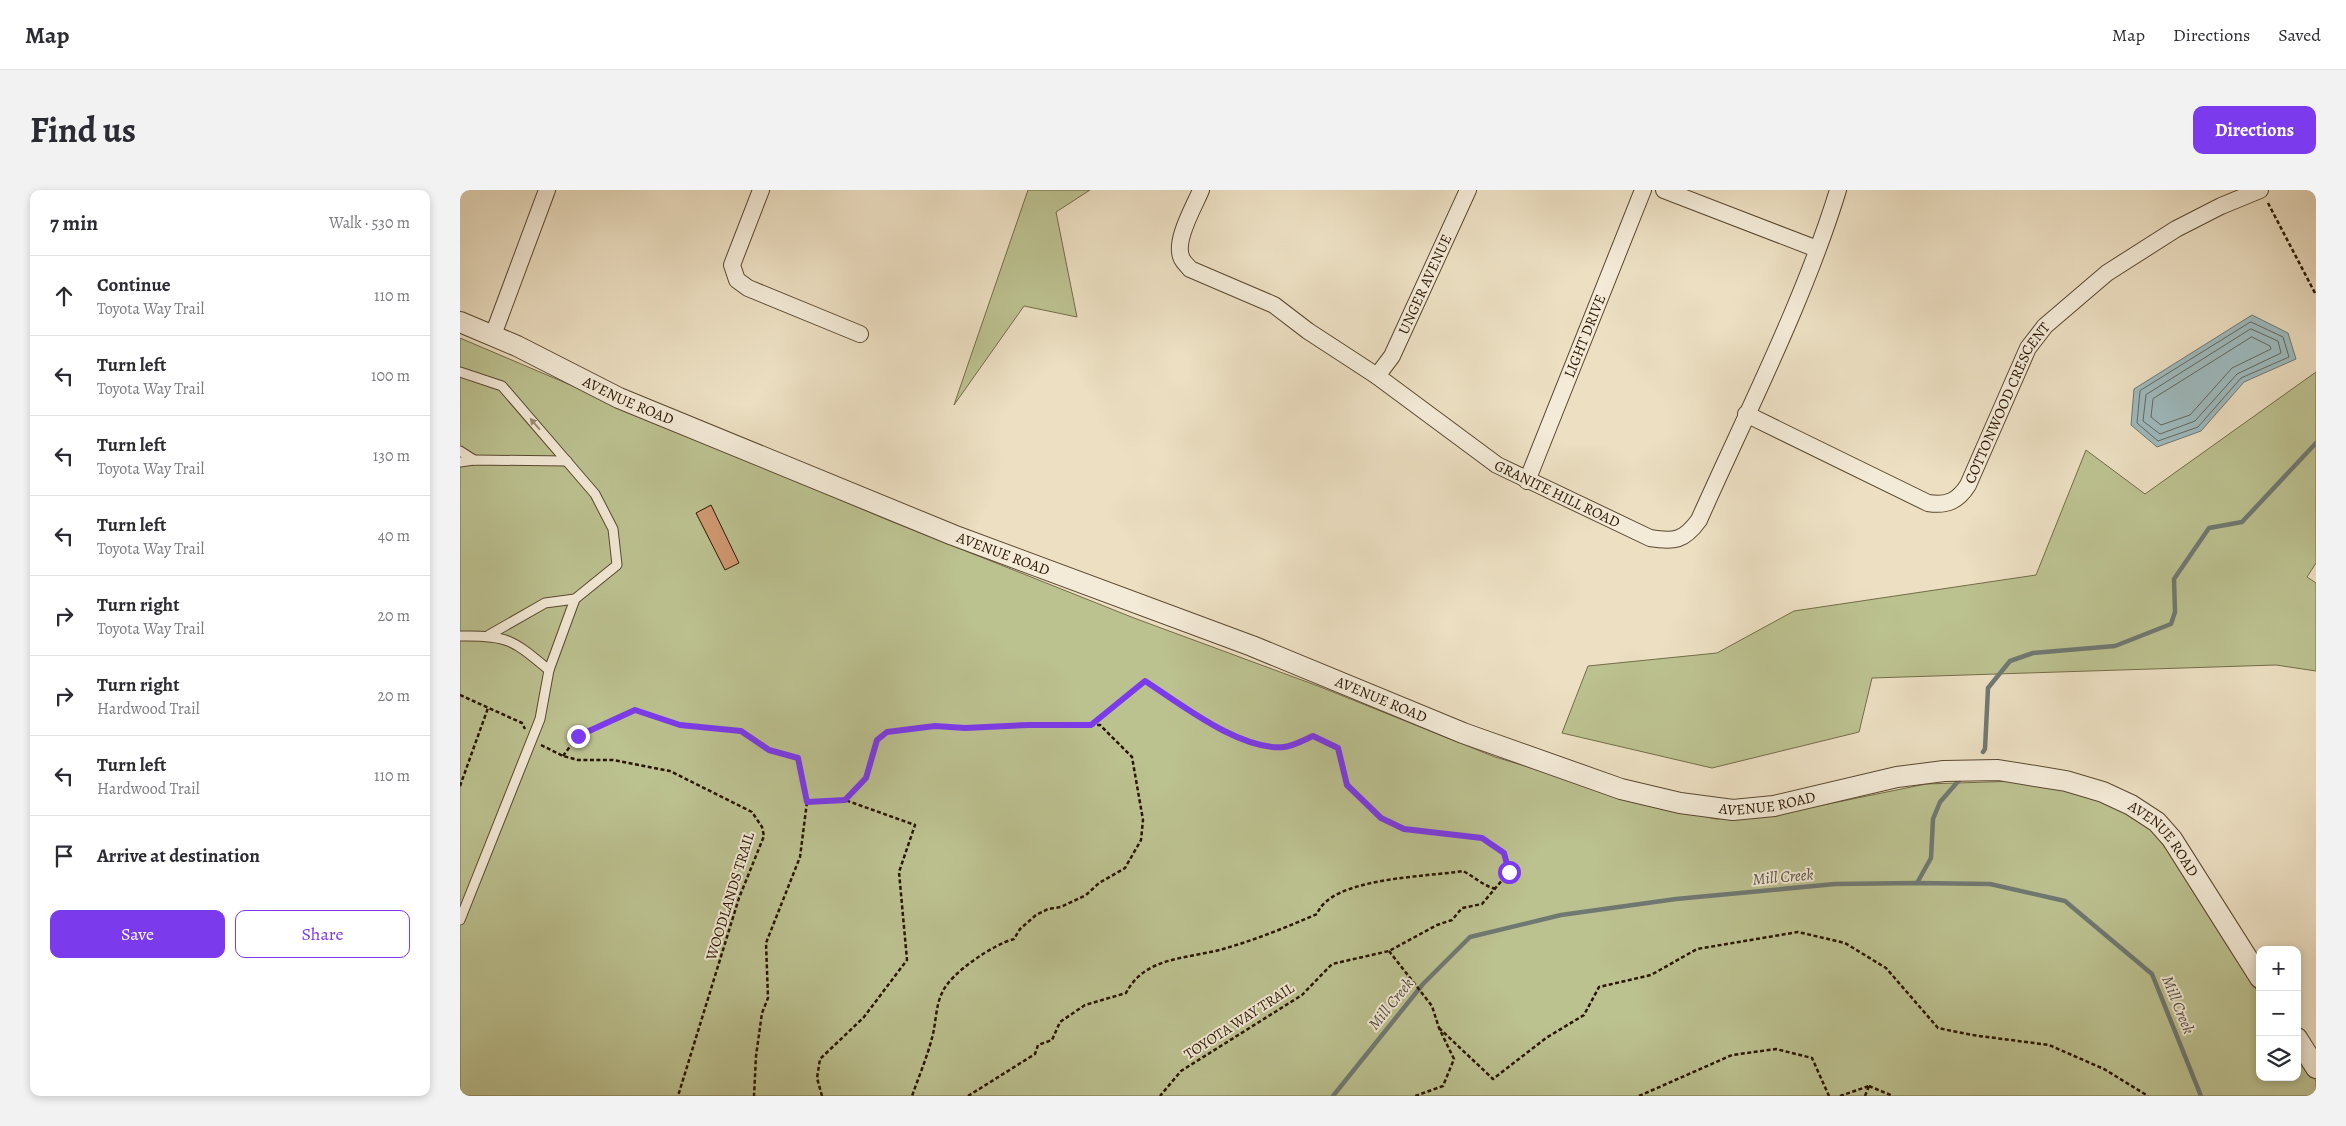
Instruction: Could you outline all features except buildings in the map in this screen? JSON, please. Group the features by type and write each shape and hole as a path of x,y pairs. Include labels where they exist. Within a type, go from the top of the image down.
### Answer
{"street":[{"path":"492,335 547,190"},
{"path":"761,190 732,265 737,280 748,288 860,334"},
{"name":"GRANITE HILL ROAD","path":"1201,190 1181,238 1179,249 1182,259 1190,269 1274,305 1308,331 1377,376 1467,445 1497,465 1527,481 1650,538 1672,541 1690,532 1699,520 1828,225 1838,190"},
{"name":"UNGER AVENUE","path":"1377,376 1392,356 1468,190"},
{"name":"LIGHT DRIVE","path":"1527,481 1643,190"},
{"path":"1664,190 1817,249"},
{"name":"COTTONWOOD CRESCENT","path":"1746,414 1928,503 1953,502 1962,494 1968,484 2028,348 2045,326 2107,273 2176,229 2221,206 2262,193"},
{"name":"AVENUE ROAD","path":"460,322 492,335 619,398 953,535 1252,646 1472,737 1621,789 1680,803 1733,810 1774,806 1897,777 1944,770 1998,770 2057,779 2103,792 2131,804 2157,822 2172,839 2256,972"},
{"path":"2301,1044 2316,1068"}],"lane":[{"path":"460,372 502,386 595,494 613,529 617,565 575,599 549,670 540,719 460,920"},
{"path":"460,451 474,460"},
{"path":"460,462 474,460 567,460"},
{"path":"488,635 544,603 575,599"},
{"path":"460,636 488,635 516,643 549,670"}],"path":[{"path":"2262,193 2316,294"},
{"name":"TOYOTA WAY TRAIL","path":"1091,725 1145,681 1226,732 1258,746 1285,747 1313,736 1338,748 1347,785 1381,818 1404,829 1482,838 1504,853 1509,872 1482,904 1462,908 1452,920 1436,925 1389,950 1332,964 1302,995 1181,1071 1160,1096"},
{"name":"WOODLANDS TRAIL","path":"460,695 522,723 532,738 563,756 578,760 621,761 670,771 752,812 762,827 764,836 739,898 678,1096"},
{"path":"460,786 488,708"},
{"path":"563,756 578,736 635,710 680,725 741,731 769,750 798,758 807,802 800,857 766,943 768,998 762,1013 756,1056 754,1096"},
{"path":"845,800 866,778 877,740 887,732 935,726 965,728 1028,725 1100,725 1132,757 1144,820 1141,840 1125,868 1099,883 1086,895 1061,907 1048,909 1036,915 1020,929 1014,939 1002,942 979,956 942,992 933,1036 912,1096"},
{"path":"807,802 845,800 915,826 899,872 907,960 864,1017 820,1059 817,1078 822,1096"},
{"path":"968,1096 1035,1054 1038,1045 1052,1040 1060,1022 1085,1005 1126,993 1132,980 1169,959 1222,950 1299,922 1317,914 1320,906 1338,893 1364,885 1463,871 1474,877 1484,886 1496,889"},
{"path":"1439,1028 1494,1079 1546,1038 1584,1015 1599,987 1651,975 1697,950 1798,932 1845,943 1886,968 1938,1028 2049,1046 2104,1069 2148,1096"},
{"path":"1389,950 1432,1006 1439,1028 1454,1059 1443,1086 1415,1096"},
{"path":"1639,1096 1732,1055 1776,1049 1812,1058 1830,1096"},
{"path":"1840,1096 1869,1086 1894,1096"},
{"path":"1865,1096 1869,1086"}],"green space":[{"path":"1028,190 1090,190 1056,212 1077,317 1024,306 954,405"},
{"path":"460,338 888,520 1134,618 1318,686 1495,757 1659,806 1716,819 1764,817 1926,784 2018,781 2086,794 2125,810 2151,829 2195,887 2256,989 2256,1081 2301,1081 2301,1059 2316,1081 2316,1096 460,1096"},
{"path":"2316,372 2316,563 2307,577 2316,583 2316,671 2276,665 1872,678 1859,732 1712,768 1562,733 1588,666 1717,653 1794,611 2036,575 2086,450 2145,494"}],"water":[{"path":"2252,315 2288,333 2296,359 2244,382 2201,431 2157,447 2131,425 2134,389"}],"waterway":[{"path":"1983,752 1985,749 1988,688 2010,661 2033,653 2115,646 2171,624 2175,612 2174,579 2209,528 2242,522 2316,443"},
{"path":"1917,883 1931,858 1933,819 1940,802 1961,778"},
{"name":"Mill Creek","path":"1333,1096 1423,984 1470,937 1561,915 1676,899 1835,884 1917,883 1990,884 2065,901 2152,974 2201,1096"}],"route":[{"path":"578,736 635,710 680,725 741,731 769,750 798,758 807,802 845,800 866,778 877,740 887,732 935,726 965,728 1091,725 1145,681 1226,732 1258,746 1285,747 1313,736 1338,748 1347,785 1381,818 1404,829 1454,837 1482,838 1504,853 1509,872"}]}
